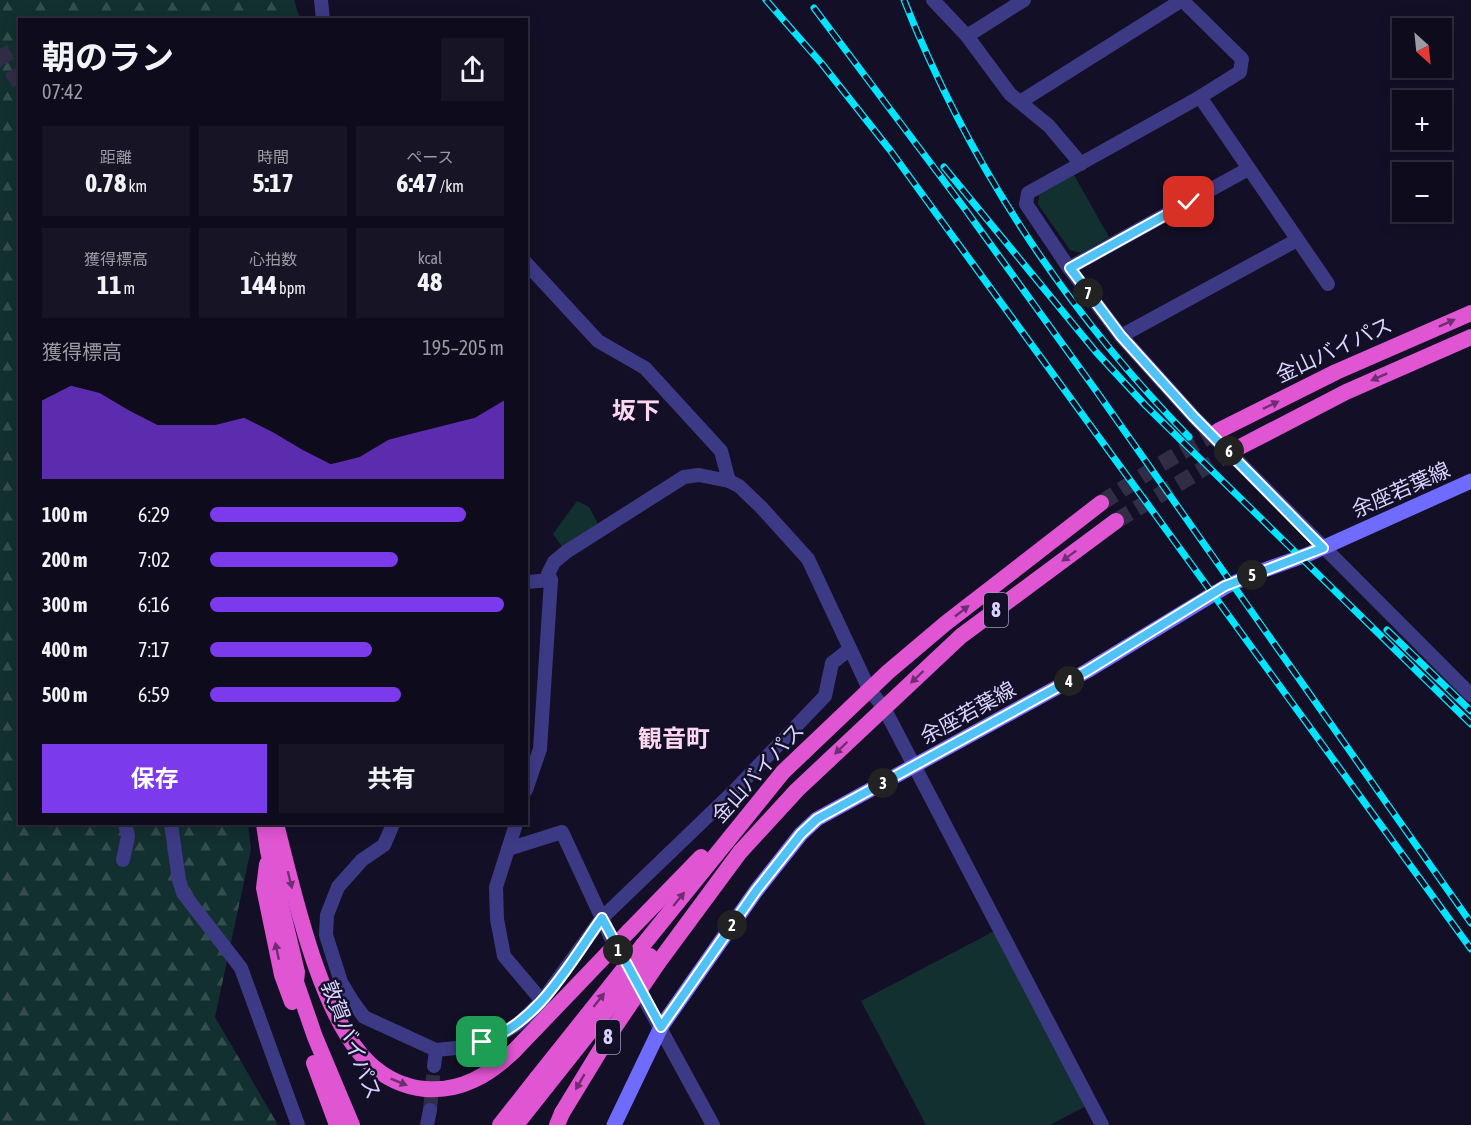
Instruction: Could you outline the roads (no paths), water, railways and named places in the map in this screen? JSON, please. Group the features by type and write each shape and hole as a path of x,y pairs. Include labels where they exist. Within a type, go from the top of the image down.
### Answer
{"highway":[{"name":"金山バイパス","path":"1218,431 1336,372 1471,313"},
{"name":"金山バイパス","path":"1238,448 1346,392 1471,337"},
{"name":"金山バイパス","path":"560,1119 612,1031 650,954 783,772 869,690 946,623 1101,503"},
{"name":"金山バイパス","path":"500,1125 541,1083 689,908 797,789 961,636 1116,521"},
{"path":"276,825 298,909 324,987 349,1037 368,1062 386,1076 406,1086 440,1089 461,1086 476,1080 514,1051 783,772"},
{"name":"敦賀バイパス","path":"264,825 268,851 297,972 335,1070 363,1125"},
{"path":"268,851 264,888 282,975 337,1125"},
{"name":"敦賀バイパス","path":"297,972 296,982 315,1037 352,1125"},
{"path":"516,1125 541,1083"}],"main road":[{"name":"余座若葉線","path":"614,1125 661,1027 756,891 801,834 817,819 1087,671 1225,586 1323,548 1471,481"}],"street":[{"path":"321,0 323,18"},
{"path":"933,0 967,36 1010,94 1049,126 1082,164"},
{"path":"967,36 1024,0"},
{"path":"1020,102 1182,0 1242,59 1240,72 1200,97 1028,193 1026,204 1121,336 1194,417 1471,695"},
{"path":"1200,97 1328,284"},
{"path":"1070,268 1248,170"},
{"path":"1121,336 1297,240"},
{"path":"528,265 598,341 645,368 721,452 729,481"},
{"path":"528,784 540,749 551,580 548,574 554,562 566,552 684,477 699,475 729,481 738,486 761,507 808,559 869,690 884,708 1102,1125"},
{"path":"528,582 551,580"},
{"path":"393,825 384,845 362,861 338,887 327,915 326,934 341,982 364,1017 435,1050 466,1047 494,1038 518,1024 542,1001 602,918 734,791 825,696 832,663 850,649"},
{"path":"123,860 128,836 125,825"},
{"path":"171,825 183,893 241,968 298,1125"},
{"path":"516,825 496,887 497,919 504,956 542,1001"},
{"path":"508,849 562,832 602,918 713,1125"},
{"path":"434,1066 435,1050"},
{"path":"427,1125 430,1110"}],"tunnel":[{"path":"0,49 18,81"},
{"path":"1101,503 1218,431"},
{"path":"1116,521 1238,448"},
{"path":"430,1110 434,1066"}],"railway":[{"path":"766,0 822,64 890,150 1471,949"},
{"path":"904,0 959,120 990,177 1025,233 1062,287 1102,339 1189,437"},
{"path":"814,8 965,209 1097,392 1471,923"},
{"path":"944,167 1096,352 1145,405 1471,724"},
{"path":"1387,630 1471,711"}],"district":[{"name":"坂下","path":"636,411"},
{"name":"観音町","path":"674,739"}]}
